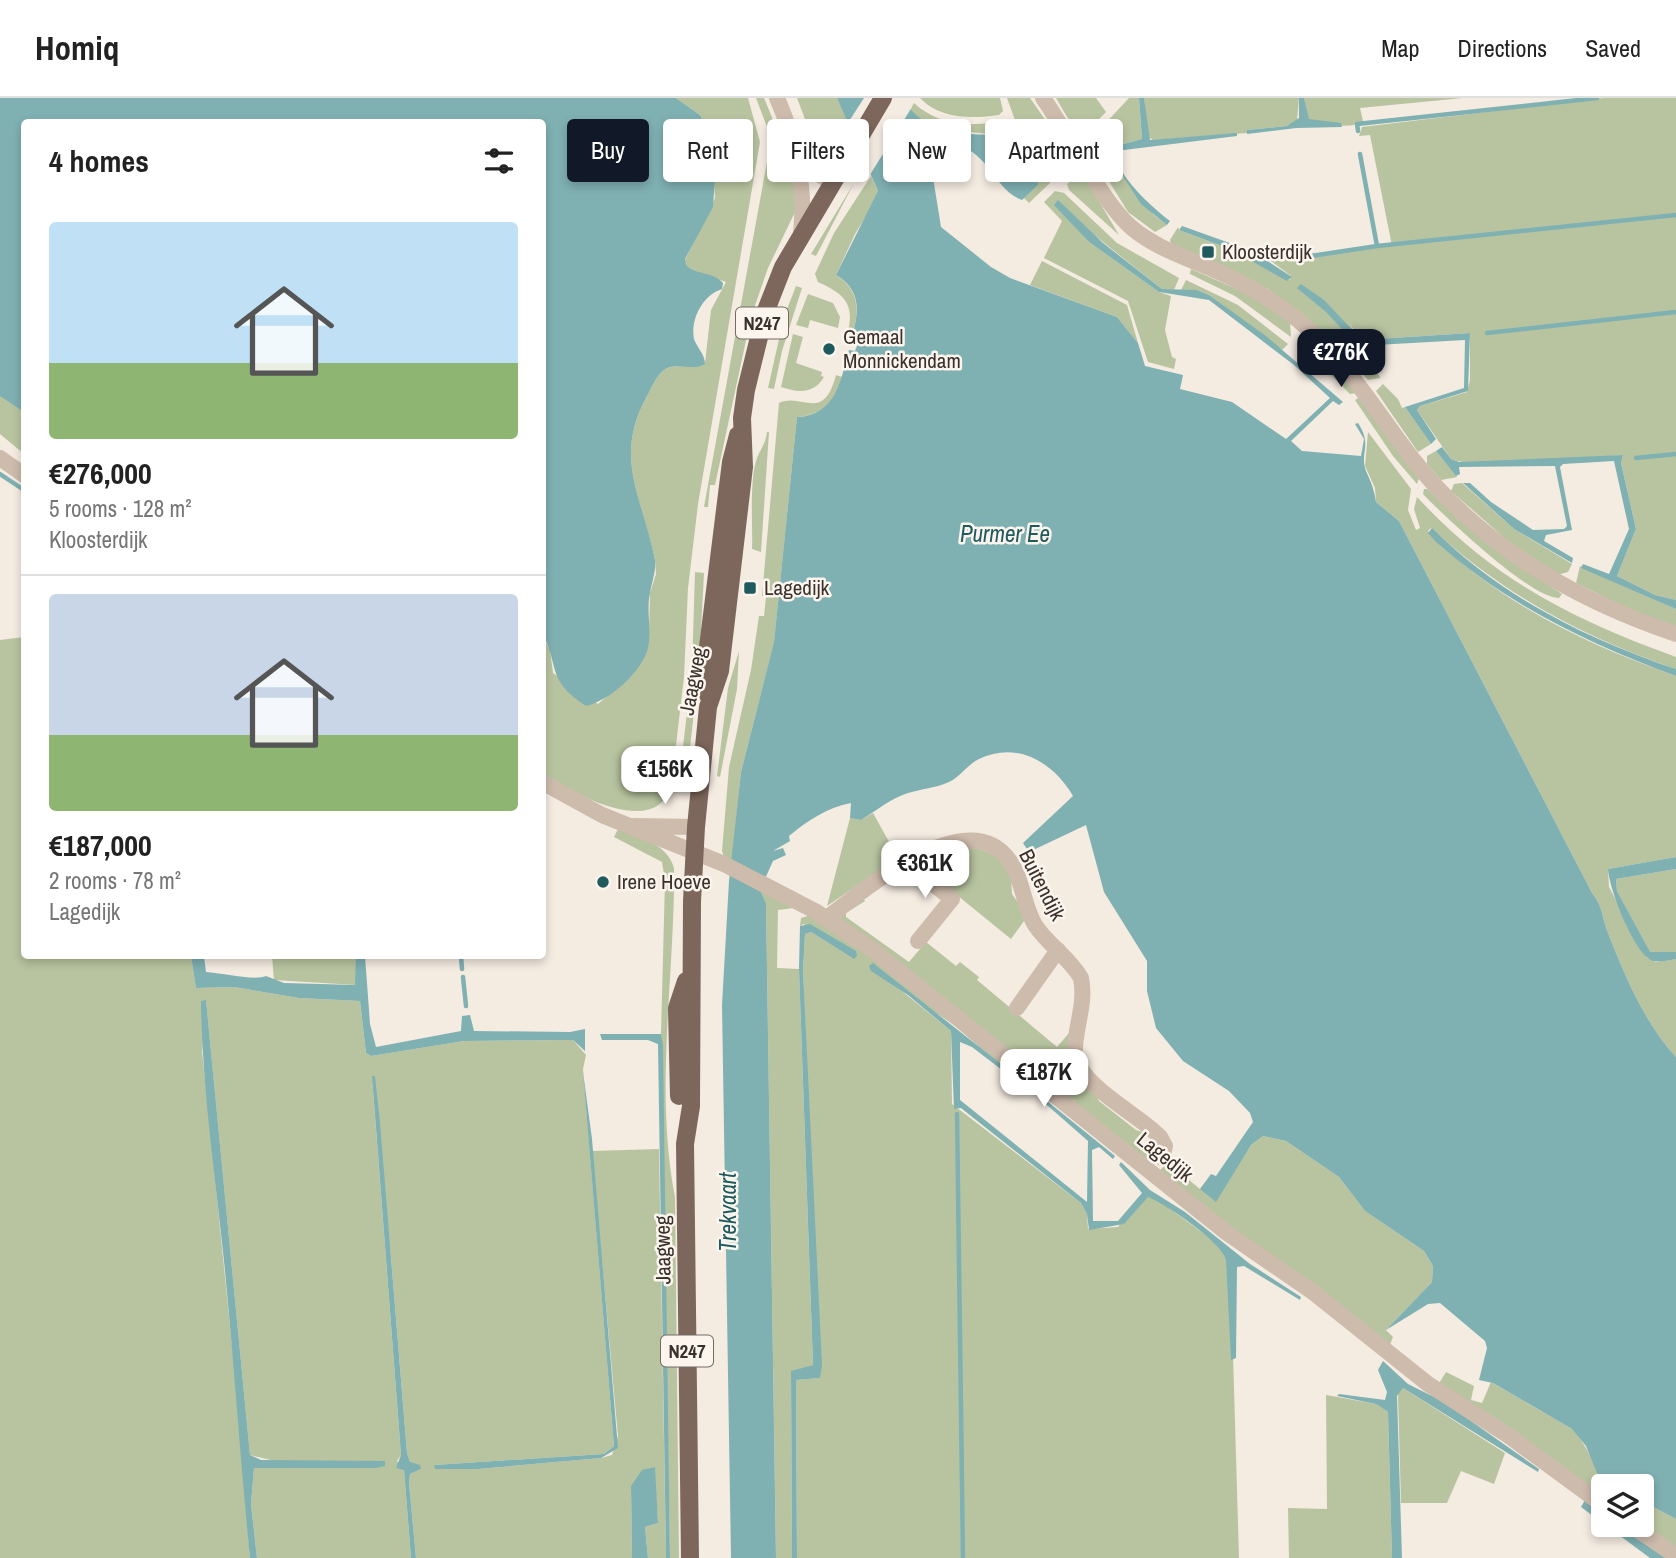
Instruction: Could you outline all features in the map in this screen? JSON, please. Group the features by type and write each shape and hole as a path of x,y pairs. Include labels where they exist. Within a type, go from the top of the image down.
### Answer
{"main road":[{"name":"Jaagweg","path":"869,121 883,98"},
{"name":"Jaagweg","path":"690,1558 685,1144 691,1106 691,965 696,827 708,708 720,671 735,548 744,467 742,418 765,313 783,267 831,183"}],"street":[{"path":"777,98 786,119"},
{"path":"1043,98 1126,223 1155,244 1256,290 1298,320 1357,380 1414,460 1473,522 1511,553 1565,588 1676,634"},
{"path":"801,182 804,195 801,234"},
{"path":"0,458 21,473"},
{"path":"546,784 602,815 634,826 696,827"},
{"name":"Lagedijk","path":"634,826 662,841 724,864 827,918 909,977 1227,1233 1314,1293 1428,1384 1509,1436 1591,1496"},
{"name":"Buitendijk","path":"827,918 906,862 958,842 977,841 996,848 1010,861 1035,925 1075,968 1083,988 1082,1016 1076,1040 1077,1065 1092,1083 1160,1137 1165,1146 1162,1158"},
{"path":"906,862 952,899 918,941"},
{"name":"Buitendijk","path":"1017,1008 1058,950"},
{"path":"1648,1537 1676,1556"}],"green space":[{"path":"676,98 748,98 760,142 698,504 688,588 684,677 671,788 661,803 647,810 630,811 592,800 546,777 546,642 550,650 553,673 598,704 624,682 649,633 650,593 656,574 631,460 636,420 656,379 664,370 674,366 695,367 705,363 711,310 726,282 696,272 686,266 685,260 715,198 714,182 753,182 753,119 702,119"},
{"path":"756,98 764,98 773,119 767,119 767,127"},
{"path":"797,98 837,98 847,119 805,119"},
{"path":"920,98 1000,98 1003,111 999,115 957,116 937,110"},
{"path":"1007,98 1030,98 1045,119 1015,119"},
{"path":"1056,98 1096,98 1106,112 1099,119 1067,117"},
{"path":"1129,98 1139,98 1142,139 1123,144 1123,119 1109,119"},
{"path":"1144,98 1299,98 1297,121 1287,126 1247,130 1247,133 1153,140 1147,136"},
{"path":"1304,98 1463,98 1360,108 1363,121 1345,126 1308,119"},
{"path":"1604,98 1676,98 1676,600 1655,595 1617,576 1636,529 1621,463 1623,455 1507,463 1463,462 1451,459 1417,410 1420,406 1467,392 1470,380 1470,333 1362,340 1348,322 1359,339 1358,346 1363,348 1343,353 1305,316 1268,289 1171,244 1170,240 1178,227 1179,230 1230,249 1290,280 1291,276 1267,258 1392,246 1370,135 1359,136 1362,127"},
{"path":"914,103 941,119 919,119 910,110"},
{"path":"985,123 985,134 971,132 971,124"},
{"path":"767,162 767,182 795,182 795,212 768,268 751,317 715,485 710,485 708,507 704,507"},
{"path":"1123,174 1154,215 1167,225 1155,232 1128,212 1109,182 1123,182"},
{"path":"871,176 878,191 877,198 855,234 836,275 853,293 856,315 853,332 848,331 850,313 845,300 834,290 818,282 815,274 834,233"},
{"path":"1037,182 1050,182 1029,203 1024,198 1038,185"},
{"path":"1088,182 1119,235 1069,190 1067,184"},
{"path":"854,183 816,256 811,254"},
{"path":"1055,191 1064,193 1117,243 1179,278 1174,290 1162,289 1054,203 1089,242 1159,292 1171,296 1165,330 1172,357 1176,359 1174,369 1148,362 1128,301 1044,258 1062,221 1044,202"},
{"path":"1042,261 1127,305 1138,343 1117,317 1030,285"},
{"path":"1191,269 1255,297 1290,323 1291,337 1235,296 1190,274"},
{"path":"1186,280 1238,305 1288,344 1282,350 1209,295 1197,290 1181,290"},
{"path":"796,286 802,288 782,351 774,389 768,388 784,317"},
{"path":"808,294 833,303 840,317 838,328 810,320 808,328 796,325"},
{"path":"793,334 803,337 796,363 822,372 821,376 824,377 815,387 805,391 781,387"},
{"path":"1305,342 1312,342 1356,393 1350,394 1302,346"},
{"path":"1364,355 1380,378 1368,380 1351,361"},
{"path":"836,375 842,377 831,400 821,410 797,417 774,643 741,772 732,861 724,857 722,851 729,767 751,670 759,616 764,616 766,597 762,596 779,403 818,402 831,390"},
{"path":"1383,384 1398,399 1402,408 1405,407 1431,444 1418,452 1376,391"},
{"path":"0,393 21,408 21,452 0,434"},
{"path":"1360,397 1419,478 1417,484 1393,456 1355,400"},
{"path":"767,432 761,552 752,549 752,490 757,458"},
{"path":"1368,432 1411,489 1408,510 1416,530 1420,528 1414,509 1417,497 1475,552 1536,594 1602,628 1676,657 1676,669 1577,628 1546,612 1487,574 1431,528 1428,531 1444,549 1512,600 1592,642 1676,676 1676,857 1608,869 1609,887 1647,958 1656,962 1676,959 1676,1057 1636,998 1614,949 1598,903 1399,521 1376,502 1375,488 1365,466"},
{"path":"1436,451 1457,477 1441,480 1427,464 1427,456"},
{"path":"1462,483 1514,529 1572,564 1568,572 1557,575 1517,549 1451,491 1454,484"},
{"path":"1424,489 1493,548 1562,594 1559,598 1530,586 1510,572 1449,520 1423,494"},
{"path":"1580,566 1676,609 1676,628 1634,612 1576,583"},
{"path":"695,572 704,573 699,669 687,773 680,772 692,670"},
{"path":"21,637 21,959 191,959 196,988 234,987 299,998 360,1001 366,1053 371,1056 464,1041 573,1040 586,1055 583,1069 614,1446 604,1454 434,1465 478,1469 612,1455 618,1436 592,1151 659,1149 666,1558 648,1558 645,1527 658,1523 654,1467 631,1486 632,1558 416,1558 409,1483 410,1474 421,1469 410,1462 407,1453 391,1257 372,1077 401,1455 397,1461 404,1470 411,1558 257,1558 251,1504 254,1468 296,1466 250,1455 206,1001 202,1051 236,1385 250,1558 0,1558 0,640"},
{"path":"739,651 737,689 720,777 717,776 728,688"},
{"path":"873,813 898,858 827,906 850,818 861,820"},
{"path":"618,829 659,847 674,868 666,1115 675,1197 679,1558 670,1558 661,1034 665,881 662,862 614,837"},
{"path":"972,846 997,856 1011,877 1012,894 1022,908 1024,921 1011,939 931,874 924,864 928,858"},
{"path":"1676,869 1676,952 1650,953 1617,891 1616,879"},
{"path":"760,890 793,908 778,910 777,968 799,969 813,1365 791,1372 792,1558 776,1558 766,903"},
{"path":"863,898 865,901 846,913 846,917 909,962 926,942 956,966 960,962 979,977 977,980 1057,1047 1069,1033 1099,1101 1136,1130 1149,1134 1141,1143 1154,1153 1148,1162 1082,1112 1075,1101 1044,1081 841,920 840,918"},
{"path":"811,915 847,938 1036,1089 1007,1071 954,1025 892,983 951,1031 952,1104 1081,1203 1087,1214 1088,1229 1118,1227 1146,1191 1230,1253 1239,1558 797,1558 796,1380 819,1378 803,971 805,934 811,932 854,959 804,924 800,926 801,918"},
{"path":"272,959 356,959 356,985 274,980"},
{"path":"1263,1136 1286,1141 1339,1177 1365,1211 1424,1251 1433,1266 1432,1282 1386,1330 1393,1337 1389,1347 1158,1173 1167,1162 1200,1189 1243,1157 1251,1145"},
{"path":"1446,1372 1474,1386 1471,1400 1482,1403 1491,1382 1572,1429 1603,1474 1591,1474 1591,1491 1438,1385"},
{"path":"1403,1388 1505,1453 1494,1484 1461,1471 1447,1503 1401,1503 1398,1394"},
{"path":"1326,1395 1376,1404 1388,1412 1392,1558 1289,1558 1288,1508 1327,1509"},
{"path":"1654,1507 1676,1519 1676,1552 1654,1534"}],"water":[{"path":"0,98 676,98 702,119 663,119 663,182 715,182 713,207 685,259 686,265 695,271 719,279 723,283 722,289 704,302 694,324 694,339 705,364 695,367 674,366 664,370 654,383 636,420 631,460 655,560 649,600 648,648 632,676 614,692 595,703 586,706 565,689 556,674 546,641 546,119 21,119 21,410 0,396"},
{"name":"Purmer Ee","path":"837,98 901,98 921,119 883,119 883,182 934,182 941,227 991,267 1010,278 1117,317 1138,343 1145,366 1183,375 1180,389 1232,402 1286,439 1330,398 1294,365 1209,300 1159,292 1089,242 1054,205 1058,200 1103,243 1162,289 1197,290 1209,295 1266,336 1343,402 1339,405 1333,401 1291,441 1302,451 1361,456 1364,439 1355,424 1358,423 1365,438 1364,464 1376,502 1399,521 1598,903 1614,949 1636,998 1676,1057 1676,1519 1654,1507 1654,1474 1598,1474 1586,1446 1572,1429 1493,1383 1479,1380 1487,1348 1485,1341 1440,1303 1428,1304 1386,1330 1432,1282 1433,1266 1424,1251 1365,1211 1339,1177 1286,1141 1263,1136 1251,1145 1216,1202 1200,1189 1211,1174 1216,1176 1253,1122 1250,1113 1229,1091 1183,1061 1156,1028 1147,991 1147,961 1104,892 1086,825 1029,852 1023,843 1073,796 1056,774 1045,765 1033,758 1007,752 979,759 949,782 901,795 861,820 850,818 851,803 834,808 803,825 789,836 790,841 773,851 783,848 786,855 773,861 760,890 766,903 776,1558 731,1558 722,1005 729,881 741,772 774,642 797,417 810,415 828,403 839,384 849,350 855,351 861,335 853,332 857,315 856,300 849,286 836,275 878,191 869,171 869,119 846,119"},
{"path":"1139,98 1144,98 1150,140 1237,133 1237,136 1123,150 1123,144 1142,139"},
{"path":"1299,98 1304,98 1309,119 1341,123 1342,127 1296,128 1247,134 1247,130 1287,126 1299,118"},
{"name":"Purmer Ee","path":"971,134 985,135 985,164 971,151"},
{"path":"1123,172 1145,199 1170,221 1167,225 1141,204"},
{"name":"Purmer Ee","path":"999,182 1038,182 1022,200"},
{"path":"1182,226 1266,256 1269,262 1292,277 1287,281 1230,249 1179,230"},
{"path":"1301,284 1324,300 1362,340 1470,333 1468,391 1420,406 1417,410 1436,439 1431,444 1405,407 1464,388 1465,340 1358,346 1326,312 1297,288"},
{"path":"1442,447 1451,459 1459,462 1623,455 1621,463 1636,529 1617,576 1655,595 1676,600 1676,609 1581,568 1583,564 1609,574 1629,529 1614,461 1563,464 1560,467 1572,530 1546,535 1544,541 1573,558 1572,563 1514,529 1463,483 1470,483 1491,502 1533,530 1564,529 1567,526 1555,466 1459,467 1460,474 1456,476 1436,451"},
{"path":"1432,528 1458,552 1515,595 1609,644 1676,669 1676,676 1580,636 1520,603 1491,585 1436,542 1428,533"},
{"path":"1676,857 1676,869 1616,879 1617,891 1650,952 1676,952 1676,959 1655,961 1642,953 1629,931 1617,903 1608,869"},
{"path":"810,924 856,951 857,956 854,959 811,932 805,934 803,971 822,1365 820,1378 796,1380 797,1558 792,1558 791,1371 813,1365 799,969 800,926"},
{"path":"191,959 204,959 206,972 246,977 266,976 284,983 355,985 356,959 365,959 370,1024 376,1047 461,1031 462,1016 470,1015 474,1031 570,1032 585,1029 585,1051 573,1040 464,1041 371,1056 366,1053 360,1001 299,998 234,987 196,988"},
{"path":"873,963 1035,1091 1032,1093 972,1047 960,1042 960,1100 1087,1202 1088,1141 1039,1098 1042,1097 1115,1156 1113,1159 1099,1147 1092,1150 1093,1221 1118,1221 1142,1193 1119,1165 1121,1162 1150,1190 1185,1212 1250,1264 1301,1297 1300,1300 1244,1266 1237,1267 1236,1358 1231,1360 1226,1260 1215,1244 1180,1216 1148,1197 1124,1224 1089,1230 1087,1214 1081,1203 961,1108 954,1109 951,1031 908,995 871,971 869,966"},
{"path":"206,1000 250,1455 261,1460 385,1461 385,1466 376,1468 254,1468 251,1504 257,1558 250,1558 228,1298 206,1099 201,1001"},
{"path":"600,1034 661,1034 663,1045 670,1558 666,1558 658,1044 648,1040 602,1040"},
{"path":"583,1072 592,1139 618,1448 601,1458 478,1469 435,1469 434,1465 604,1454 614,1446"},
{"path":"372,1076 375,1076 380,1123 407,1453 410,1462 420,1465 421,1469 410,1474 409,1483 416,1558 411,1558 404,1470 396,1468 401,1455"},
{"path":"1383,1361 1408,1384 1444,1402 1539,1469 1538,1472 1403,1388 1397,1396 1402,1558 1392,1558 1388,1412 1376,1404 1337,1396 1339,1394 1385,1400 1387,1392 1378,1370"},
{"path":"655,1467 658,1523 645,1527 648,1558 632,1558 631,1486 642,1470"},
{"path":"1585,1500 1591,1504 1591,1514 1581,1507"},
{"path":"1622,1537 1637,1537 1667,1558 1650,1558"}],"pier":[{"path":"864,98 906,98 912,107 905,119 883,119 883,154 869,176 869,119 850,119"}],"waterway":[{"path":"1358,131 1357,124 1597,98"},
{"path":"1360,154 1377,246 1676,215"},
{"path":"1298,258 1377,246"},
{"path":"1487,333 1676,312"},
{"path":"1636,458 1676,454"},
{"path":"0,474 21,488"},
{"path":"461,959 462,969"},
{"path":"463,977 466,1006"},
{"path":"957,1114 963,1558"}],"place":[{"name":"Kloosterdijk","path":"1208,252"},
{"name":"Gemaal Monnickendam","path":"829,349"},
{"name":"Lagedijk","path":"750,588"},
{"name":"Irene Hoeve","path":"603,882"}],"water label":[{"name":"Trekvaart","path":"728,1212"}]}
